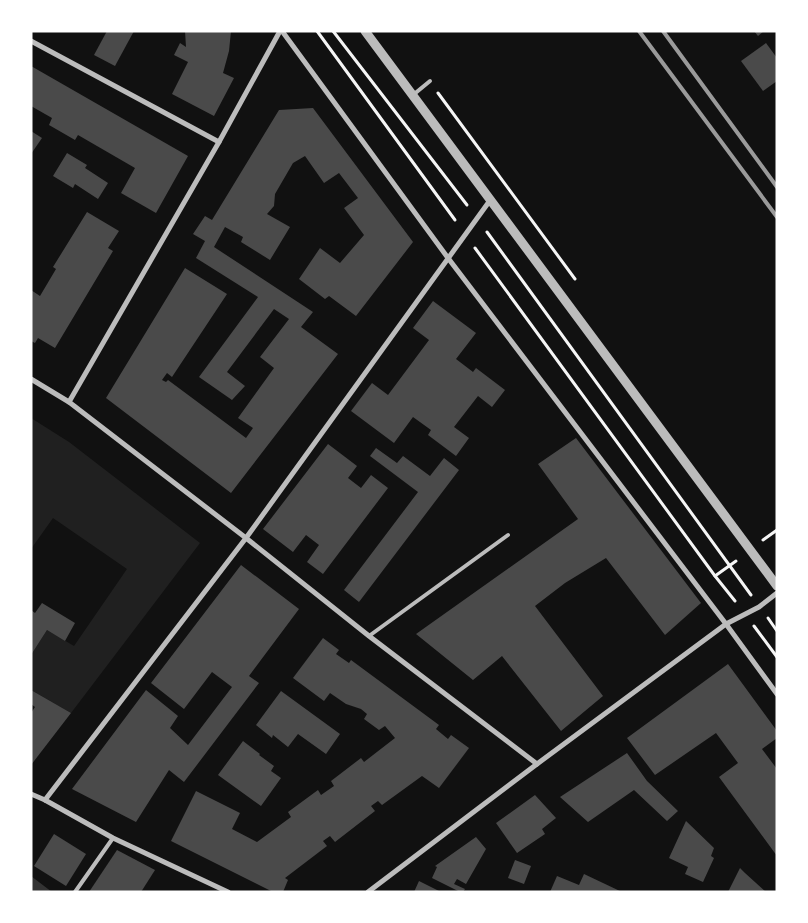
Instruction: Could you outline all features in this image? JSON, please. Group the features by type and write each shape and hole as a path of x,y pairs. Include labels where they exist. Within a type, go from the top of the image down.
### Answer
{"street":[{"path":"68,402 281,31 448,258 777,694"},
{"path":"365,31 777,586"},
{"path":"31,41 219,142"},
{"path":"45,800 246,538 491,199"},
{"path":"31,379 68,402 537,764"},
{"path":"368,892 726,624 759,606 777,593"},
{"path":"31,794 113,838 228,892"}],"lane":[{"path":"413,95 430,81"},
{"path":"369,636 508,535"},
{"path":"74,892 113,838"}],"path":[{"path":"317,31 709,568 777,657"},
{"path":"333,31 477,219 777,631"}],"shaded area":[{"path":"31,418 69,442 200,543 71,713 31,690 31,655 47,630 74,646 127,569 53,518 31,549"},
{"path":"31,876 52,892 31,892"}],"building":[{"path":"107,31 134,31 115,66 94,55"},
{"path":"185,31 231,31 229,51 223,73 234,78 214,116 172,94 188,62 174,55 180,43 186,47"},
{"path":"754,31 764,31 758,36"},
{"path":"766,43 777,58 777,81 763,91 741,61"},
{"path":"31,66 188,156 156,213 121,193 135,168 78,135 75,140 49,125 52,118 31,106"},
{"path":"313,108 413,242 356,316 329,296 325,299 299,279 320,248 340,263 364,235 344,208 358,198 339,173 324,183 305,156 293,163 275,194 274,206 267,214 290,227 270,260 241,242 243,237 225,227 214,247 313,312 301,327 338,354 231,493 106,398 185,268 227,294 172,377 167,373 162,380 166,382 168,380 246,438 253,428 238,418 274,368 260,357 289,319 274,309 227,372 245,386 232,400 199,377 258,297 196,258 205,241 193,234 205,216 212,220 279,110"},
{"path":"31,131 42,138 31,154"},
{"path":"67,153 87,165 85,168 108,183 98,199 75,184 73,188 53,176"},
{"path":"87,212 119,231 108,248 113,251 55,348 38,338 35,343 31,341 31,290 40,296 56,269 53,267"},
{"path":"433,301 476,333 456,359 473,372 476,368 505,390 492,407 478,396 454,427 469,438 456,456 428,435 431,430 413,417 394,443 351,411 372,383 388,395 429,340 413,328"},
{"path":"576,438 701,603 665,635 606,558 565,583 535,606 603,696 561,731 502,656 473,680 416,634 578,519 538,464"},
{"path":"328,444 357,466 348,478 361,488 371,475 388,488 323,574 307,562 319,545 306,535 293,552 263,529"},
{"path":"376,448 397,463 403,456 430,476 444,458 459,470 359,602 344,590 418,492 370,456"},
{"path":"241,565 299,609 249,676 259,683 184,782 169,770 136,822 72,789 146,690 178,716 170,728 188,745 232,687 212,672 184,709 151,683"},
{"path":"42,603 75,623 65,641 47,630 31,655 31,610 35,613"},
{"path":"323,638 339,650 336,654 349,663 351,660 439,725 436,729 448,739 451,735 469,748 439,788 422,776 382,805 378,801 371,806 375,811 335,842 330,836 323,841 327,846 285,878 288,880 283,892 273,892 171,841 196,791 240,813 232,829 257,842 291,817 288,812 318,790 321,795 334,786 331,781 361,758 364,762 395,738 385,726 379,730 364,719 367,714 361,709 346,704 330,693 324,701 293,678"},
{"path":"728,664 777,731 777,738 762,749 777,769 777,856 719,777 738,763 716,733 655,775 627,738"},
{"path":"31,690 71,713 31,765 31,713 35,707 31,704"},
{"path":"281,691 340,734 326,754 298,734 288,747 273,735 272,738 256,725"},
{"path":"243,741 274,766 271,771 281,778 261,806 218,775"},
{"path":"627,753 647,781 678,811 667,821 634,790 588,822 560,797"},
{"path":"535,795 556,818 542,829 545,834 517,853 496,823"},
{"path":"686,821 714,848 711,856 714,858 703,882 685,874 688,867 669,858"},
{"path":"54,834 86,854 66,886 34,866"},
{"path":"476,837 486,849 466,884 457,879 454,884 465,889 463,892 432,878 437,867 435,866"},
{"path":"117,850 155,870 141,892 89,892"},
{"path":"515,860 531,866 524,884 508,878"},
{"path":"740,868 745,873 766,892 728,892"},
{"path":"584,874 622,892 550,892 557,876 579,885"},
{"path":"419,881 441,892 414,892"}],"railway":[{"path":"639,31 777,217"},
{"path":"663,31 777,187"}]}
